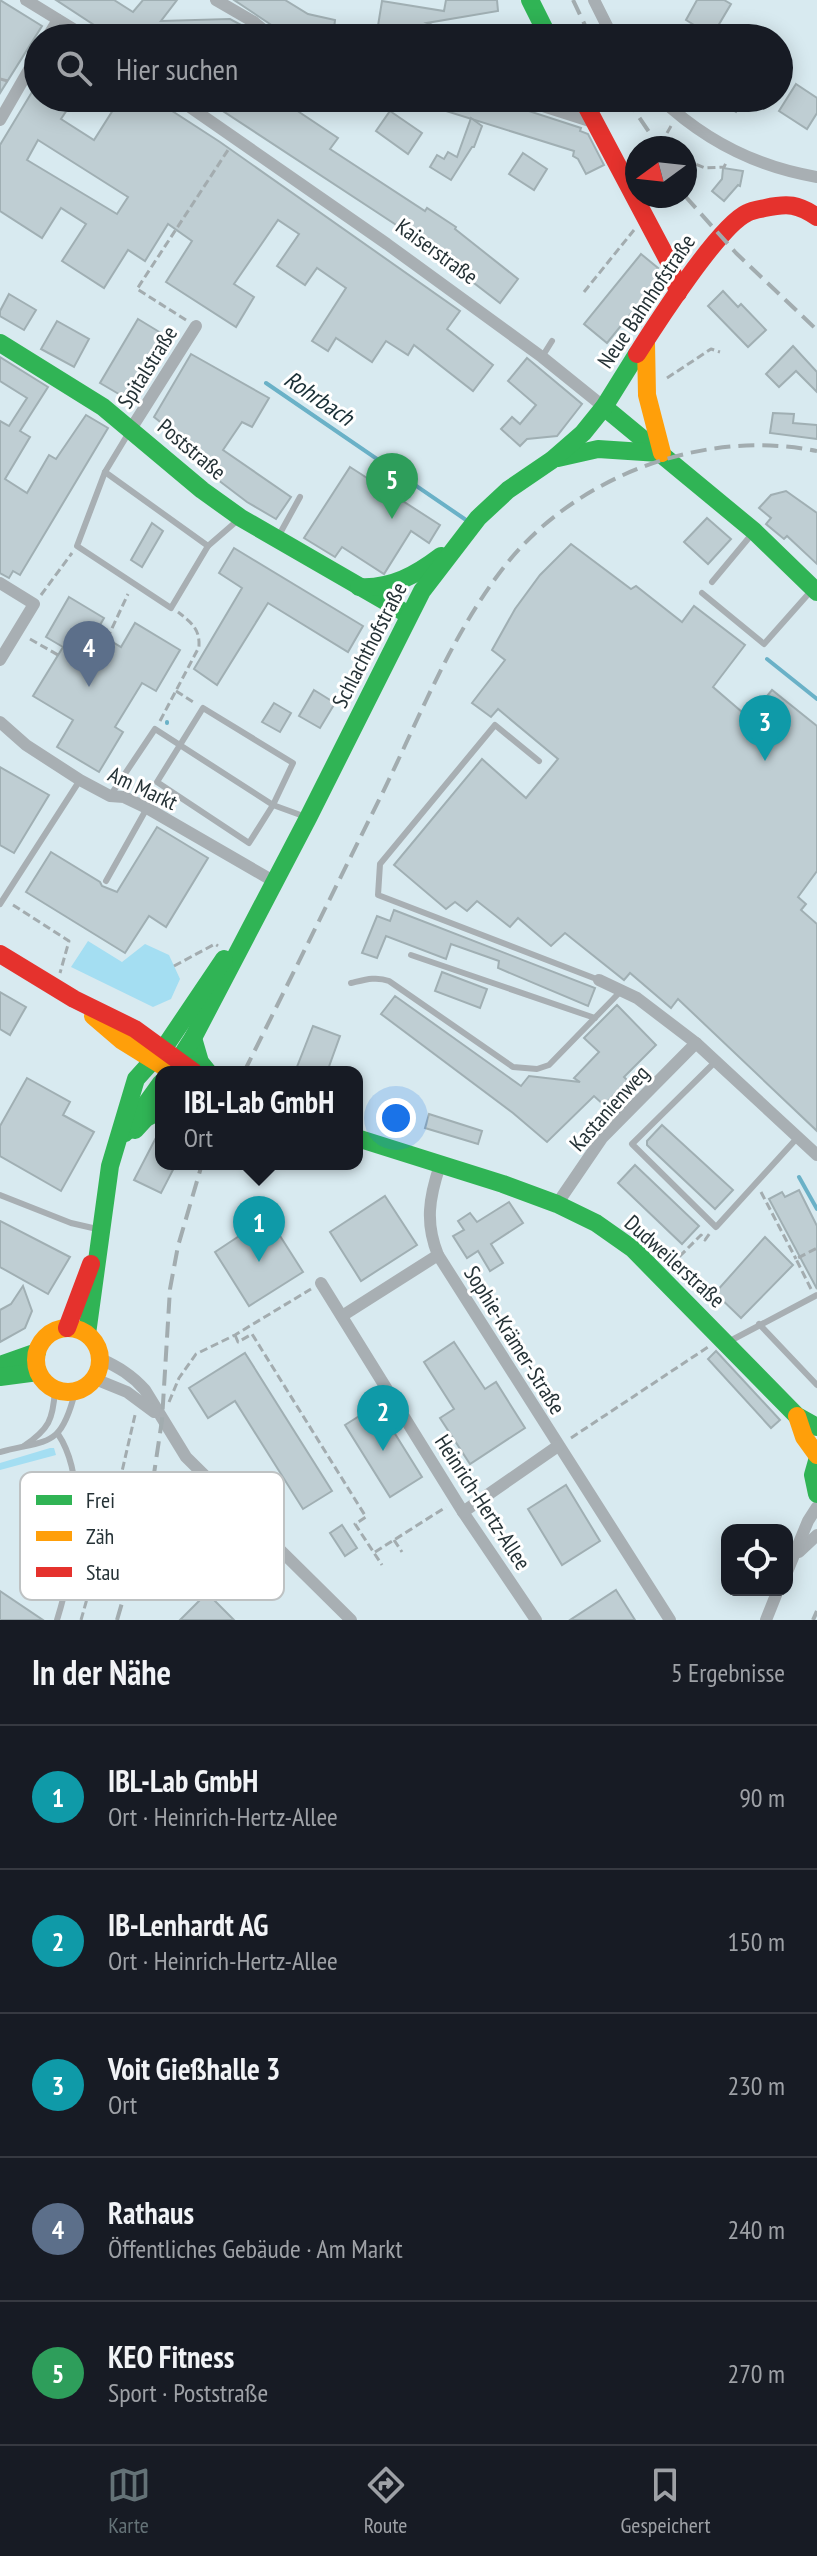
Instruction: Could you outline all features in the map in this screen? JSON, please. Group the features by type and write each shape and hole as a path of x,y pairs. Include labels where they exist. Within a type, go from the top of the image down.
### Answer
{"main road":[{"path":"530,0 542,24"},
{"path":"590,112 673,269 678,293"},
{"name":"Neue Bahnhofstraße","path":"604,407 678,293 730,225 748,212 787,203 799,205 817,217"},
{"path":"552,460 602,447 662,453 660,434 647,400 644,371 646,342"},
{"name":"Poststraße","path":"0,343 103,407 202,490 241,518 409,615"},
{"name":"Kaiserstraße","path":"604,407 754,531 815,591"},
{"name":"Schlachthofstraße","path":"179,1066 422,591 478,518 508,490 552,460 583,433 604,407"},
{"path":"356,586 374,588 405,580 460,542"},
{"name":"Schlachthofstraße","path":"96,1255 113,1152 136,1079 159,1053 260,910"},
{"path":"0,954 66,994 135,1029 173,1066"},
{"path":"193,1038 203,1066"},
{"path":"113,1152 155,1092"},
{"path":"113,1152 146,1118 155,1113"},
{"name":"Dudweilerstraße","path":"363,1140 557,1204 608,1232 633,1249 797,1416 817,1427"},
{"path":"67,1328 96,1255"},
{"path":"87,1334 96,1281 96,1255"},
{"path":"67,1328 87,1334 99,1349 101,1359 95,1379 75,1392 55,1390 38,1372 37,1352 48,1335 67,1328"},
{"path":"0,1365 37,1352"},
{"path":"0,1377 38,1372"},
{"name":"Dudweilerstraße","path":"797,1416 804,1437 817,1455"},
{"path":"817,1461 813,1475 817,1494"}],"street":[{"path":"26,0 65,24"},
{"path":"216,0 256,24"},
{"path":"594,0 606,24"},
{"path":"56,24 58,20"},
{"path":"0,120 24,78"},
{"name":"Kaiserstraße","path":"196,112 387,244 542,357 604,407"},
{"path":"562,112 596,123"},
{"path":"677,114 733,151 756,162 817,177"},
{"name":"Spitalstraße","path":"131,429 196,326"},
{"path":"0,583 34,604 0,660"},
{"name":"Am Markt","path":"0,722 26,745 80,780 110,796 124,797 147,808 275,882"},
{"path":"599,980 637,998 696,1043 817,1155"},
{"name":"Kastanienweg","path":"557,1204 602,1138 696,1043"},
{"name":"Sophie-Krämer-Straße","path":"440,1165 428,1209 431,1239 438,1255 670,1620"},
{"name":"Sophie-Krämer-Straße","path":"342,1316 438,1255"},
{"name":"Heinrich-Hertz-Allee","path":"321,1283 460,1506 536,1620"},
{"path":"101,1359 128,1373 145,1390 186,1457 201,1472"},
{"path":"95,1379 112,1384 162,1420"},
{"name":"Sophie-Krämer-Straße","path":"460,1506 558,1446"},
{"path":"793,1560 808,1521 817,1507"},
{"path":"796,1554 817,1535"},
{"path":"284,1554 351,1620"},
{"path":"766,1620 776,1596"}],"lane":[{"path":"542,357 552,341"},
{"path":"131,429 105,472 77,546 171,608 208,546 241,518"},
{"path":"105,472 208,546"},
{"path":"277,540 300,497"},
{"path":"712,582 754,531"},
{"path":"702,593 764,644 815,591"},
{"path":"203,708 293,763 273,805 249,843 157,782 203,708"},
{"path":"539,761 495,725 380,864 378,895 599,980"},
{"path":"110,796 155,729 273,805 308,818"},
{"path":"2,901 80,780"},
{"path":"106,881 147,808"},
{"path":"411,955 595,1018"},
{"path":"351,983 369,979 389,981 513,1067 524,1069 549,1065 621,991"},
{"path":"716,1061 632,1144 716,1227 798,1137"},
{"path":"0,1195 71,1223 101,1229"},
{"path":"724,1340 816,1296"},
{"path":"759,1324 817,1385"},
{"path":"24,1446 47,1428 52,1417 55,1390"},
{"path":"0,1452 46,1442 58,1434 75,1392"},
{"path":"58,1434 66,1449 71,1472"},
{"path":"57,1620 63,1600"}],"path":[{"path":"668,136 677,114"},
{"path":"196,326 137,289 235,140"},
{"path":"697,165 705,168 724,167 733,151"},
{"path":"584,292 645,214"},
{"path":"667,378 711,349 720,352"},
{"path":"34,604 77,546"},
{"path":"107,639 133,583"},
{"path":"155,729 199,647 194,624 171,608"},
{"path":"17,632 58,655"},
{"path":"175,691 203,708"},
{"path":"2,901 69,941 61,962 66,994"},
{"path":"174,966 215,944 228,952"},
{"path":"757,1185 816,1296"},
{"path":"660,1276 701,1235 705,1240"},
{"path":"796,1259 817,1248"},
{"path":"162,1420 179,1378 196,1354 235,1335 321,1283"},
{"path":"235,1335 238,1342 252,1334 366,1517 355,1524 382,1565"},
{"path":"558,1446 724,1340"},
{"path":"122,1472 138,1400"},
{"path":"374,1553 460,1506"},
{"path":"394,1540 402,1552"},
{"path":"81,1620 87,1600"}],"shaded area":[{"path":"88,941 122,962 145,944 169,955 180,979 171,999 153,1007 71,967"},
{"path":"54,1448 56,1455 0,1470 0,1463"}],"building":[{"path":"0,0 39,24 24,24 24,55 0,93"},
{"path":"56,0 114,0 133,12 143,0 177,0 161,21 230,19 239,24 93,24"},
{"path":"234,0 285,0 308,14 335,20 335,24 270,24"},
{"path":"446,0 497,0 498,11 427,23 430,24 378,24 382,1 444,11"},
{"path":"697,0 724,0 731,4 719,24 692,24 686,20"},
{"path":"796,84 817,98 817,113 807,129 781,112 793,112 793,89"},
{"path":"24,105 24,112 66,112 61,119 94,140 112,112 174,112 460,311 447,329 493,365 473,391 414,345 408,355 386,341 372,362 336,338 328,351 312,341 346,288 317,268 305,285 277,266 299,234 278,220 234,284 254,297 236,327 166,282 192,241 168,224 145,261 128,250 104,288 62,261 86,224 61,208 42,238 0,211 0,145","holes":["38,140 128,197 117,214 27,160"]},
{"path":"224,112 299,112 338,138 330,149 425,211 427,208 456,227 518,279 500,303 410,234"},
{"path":"391,112 422,133 408,154 376,131"},
{"path":"449,112 532,112 581,128 580,131 588,134 604,165 586,174 573,156 574,151"},
{"path":"471,118 482,126 474,147 451,180 430,167 437,155 444,159 448,152 457,157"},
{"path":"523,153 547,169 534,190 509,174"},
{"path":"723,168 743,171 740,186 724,201 712,191 722,179"},
{"path":"641,254 658,268 653,275 659,279 607,343 584,324"},
{"path":"723,291 738,307 741,304 766,330 748,347 708,306"},
{"path":"9,294 36,310 24,330 0,316"},
{"path":"138,319 166,336 129,400 100,383"},
{"path":"57,321 89,339 74,367 41,349"},
{"path":"793,346 817,372 817,392 796,371 779,387 766,374"},
{"path":"191,354 269,398 252,427 242,422 223,450 291,497 276,519 247,502 205,470 175,443 179,437 154,417"},
{"path":"0,357 48,387 20,431 30,437 5,479 27,493 49,455 56,459 86,415 108,428 20,575 13,571 9,578 0,573 0,421 9,426 27,398 0,381"},
{"path":"527,358 582,404 557,436 527,439 520,446 501,429 512,417 520,424 536,405 508,381"},
{"path":"773,413 794,414 793,423 817,425 817,439 770,433"},
{"path":"350,467 440,525 429,543 411,531 384,574 342,547 335,557 304,538"},
{"path":"786,491 817,513 817,564 787,536 784,539 766,524 771,518 759,508 771,495"},
{"path":"707,518 731,539 708,564 684,542"},
{"path":"152,523 163,531 142,567 131,560"},
{"path":"571,544 631,589 636,586 682,622 694,606 745,645 713,687 749,718 772,690 817,726 817,871 798,897 806,904 801,910 817,924 817,1131 678,999 671,1008 630,973 624,980 565,933 551,946 518,918 510,927 477,901 467,911 455,902 446,909 394,865 482,759 526,798 558,759 498,709 491,717 472,703 505,660 492,650 515,609 540,575"},
{"path":"234,548 363,626 348,652 268,603 217,685 194,669 242,588 219,573"},
{"path":"69,597 104,618 96,632 121,647 135,623 180,650 156,691 142,683 115,727 123,732 99,772 57,747 73,720 33,696 63,647 46,637"},
{"path":"314,690 335,703 320,728 299,716"},
{"path":"274,703 291,713 280,732 262,722"},
{"path":"0,767 49,795 14,853 0,845"},
{"path":"157,827 208,858 166,927 149,916 125,953 26,892 51,852 102,886 117,892"},
{"path":"394,910 595,988 588,1006 498,968 499,961 451,944 446,959 386,936 377,958 362,953 377,916 390,921"},
{"path":"442,972 487,989 480,1008 435,991"},
{"path":"0,992 26,1007 10,1035 0,1029"},
{"path":"395,996 521,1086 529,1076 580,1082 574,1078 599,1052 584,1038 617,1005 656,1045 624,1077 628,1081 604,1105 594,1096 547,1142 381,1014"},
{"path":"313,1026 340,1036 329,1066 297,1066"},
{"path":"27,1078 70,1102 63,1115 94,1132 61,1191 0,1156 0,1126"},
{"path":"429,1114 482,1131 478,1144 425,1128"},
{"path":"662,1125 733,1190 715,1209 647,1145"},
{"path":"155,1140 155,1170 173,1170 161,1193 134,1180"},
{"path":"635,1165 699,1226 682,1244 618,1183"},
{"path":"799,1190 817,1226 817,1289 769,1199 782,1192 785,1197"},
{"path":"385,1196 417,1245 361,1281 330,1232"},
{"path":"509,1202 523,1223 491,1244 503,1263 490,1271 478,1251 467,1258 453,1236 464,1230 458,1221 470,1213 477,1222"},
{"path":"268,1217 303,1272 249,1306 215,1252"},
{"path":"0,1221 70,1257 48,1294 0,1267"},
{"path":"765,1237 793,1265 741,1318 715,1293"},
{"path":"23,1286 32,1311 25,1328 0,1342 0,1310 11,1304"},
{"path":"454,1342 485,1389 496,1382 525,1428 470,1464 440,1418 454,1409 424,1362"},
{"path":"716,1351 780,1420 771,1428 708,1359"},
{"path":"245,1353 332,1491 303,1509 284,1479 284,1472 280,1472 235,1401 208,1418 189,1388"},
{"path":"377,1405 422,1477 390,1497 345,1425"},
{"path":"566,1485 600,1541 562,1565 528,1509"},
{"path":"342,1525 357,1548 345,1556 330,1533"},
{"path":"616,1590 635,1620 570,1620"},
{"path":"0,1591 43,1620 0,1620"},
{"path":"200,1600 214,1600 234,1620 180,1620"}],"waterway":[{"name":"Rohrbach","path":"266,383 469,522"},
{"name":"Rohrbach","path":"767,659 817,699"},
{"path":"799,1177 817,1209"}],"railway":[{"path":"573,0 584,24"},
{"path":"636,112 652,136"},
{"path":"696,208 736,253 817,330"},
{"path":"247,1066 452,649 485,593 533,535 567,507 604,484 644,466 687,454 730,447 774,446 817,451"},
{"path":"154,1472 162,1420 170,1289 178,1246 200,1170"},
{"path":"117,1620 123,1600"},
{"path":"813,1620 817,1611"}],"traffic: fast":[{"path":"530,0 542,24"},
{"path":"0,343 103,407 202,490 241,518 409,615"},
{"path":"175,1066 193,1038 308,818 422,591 478,518 508,490 552,460 583,433 604,407 637,354"},
{"path":"604,407 754,531 817,592"},
{"path":"558,458 598,449 659,453"},
{"path":"359,587 382,586 403,579 441,556"},
{"path":"87,1334 110,1166 136,1079 164,1048 224,959"},
{"path":"193,1038 203,1066"},
{"path":"125,1133 155,1091"},
{"path":"135,1130 155,1113"},
{"path":"363,1140 503,1184 557,1204 596,1223 633,1249 797,1416 817,1427"},
{"path":"0,1365 37,1352"},
{"path":"0,1377 38,1372"},
{"path":"817,1461 813,1475 817,1494"}],"traffic: slow":[{"path":"646,343 647,395 662,453"},
{"path":"93,1016 121,1040 163,1066"},
{"path":"62,1328 74,1328 91,1337 98,1348 100,1360 98,1372 91,1383 74,1392 62,1392 50,1387 41,1378 36,1366 36,1354 41,1342 50,1333 62,1328"},
{"path":"797,1416 804,1437 817,1455"}],"traffic: jam":[{"path":"589,112 670,264 678,293"},
{"path":"637,354 705,255 735,222 751,211 780,205 798,207 817,217"},
{"path":"0,954 74,999 135,1029 186,1066"},
{"path":"67,1328 91,1264"}],"place":[{"name":"KEO Fitness","path":"392,519"},
{"name":"Rathaus","path":"89,687"},
{"name":"Voit Gießhalle 3","path":"765,761"},
{"name":"IBL-Lab GmbH","path":"259,1262"},
{"name":"IB-Lenhardt AG","path":"383,1451"}]}
